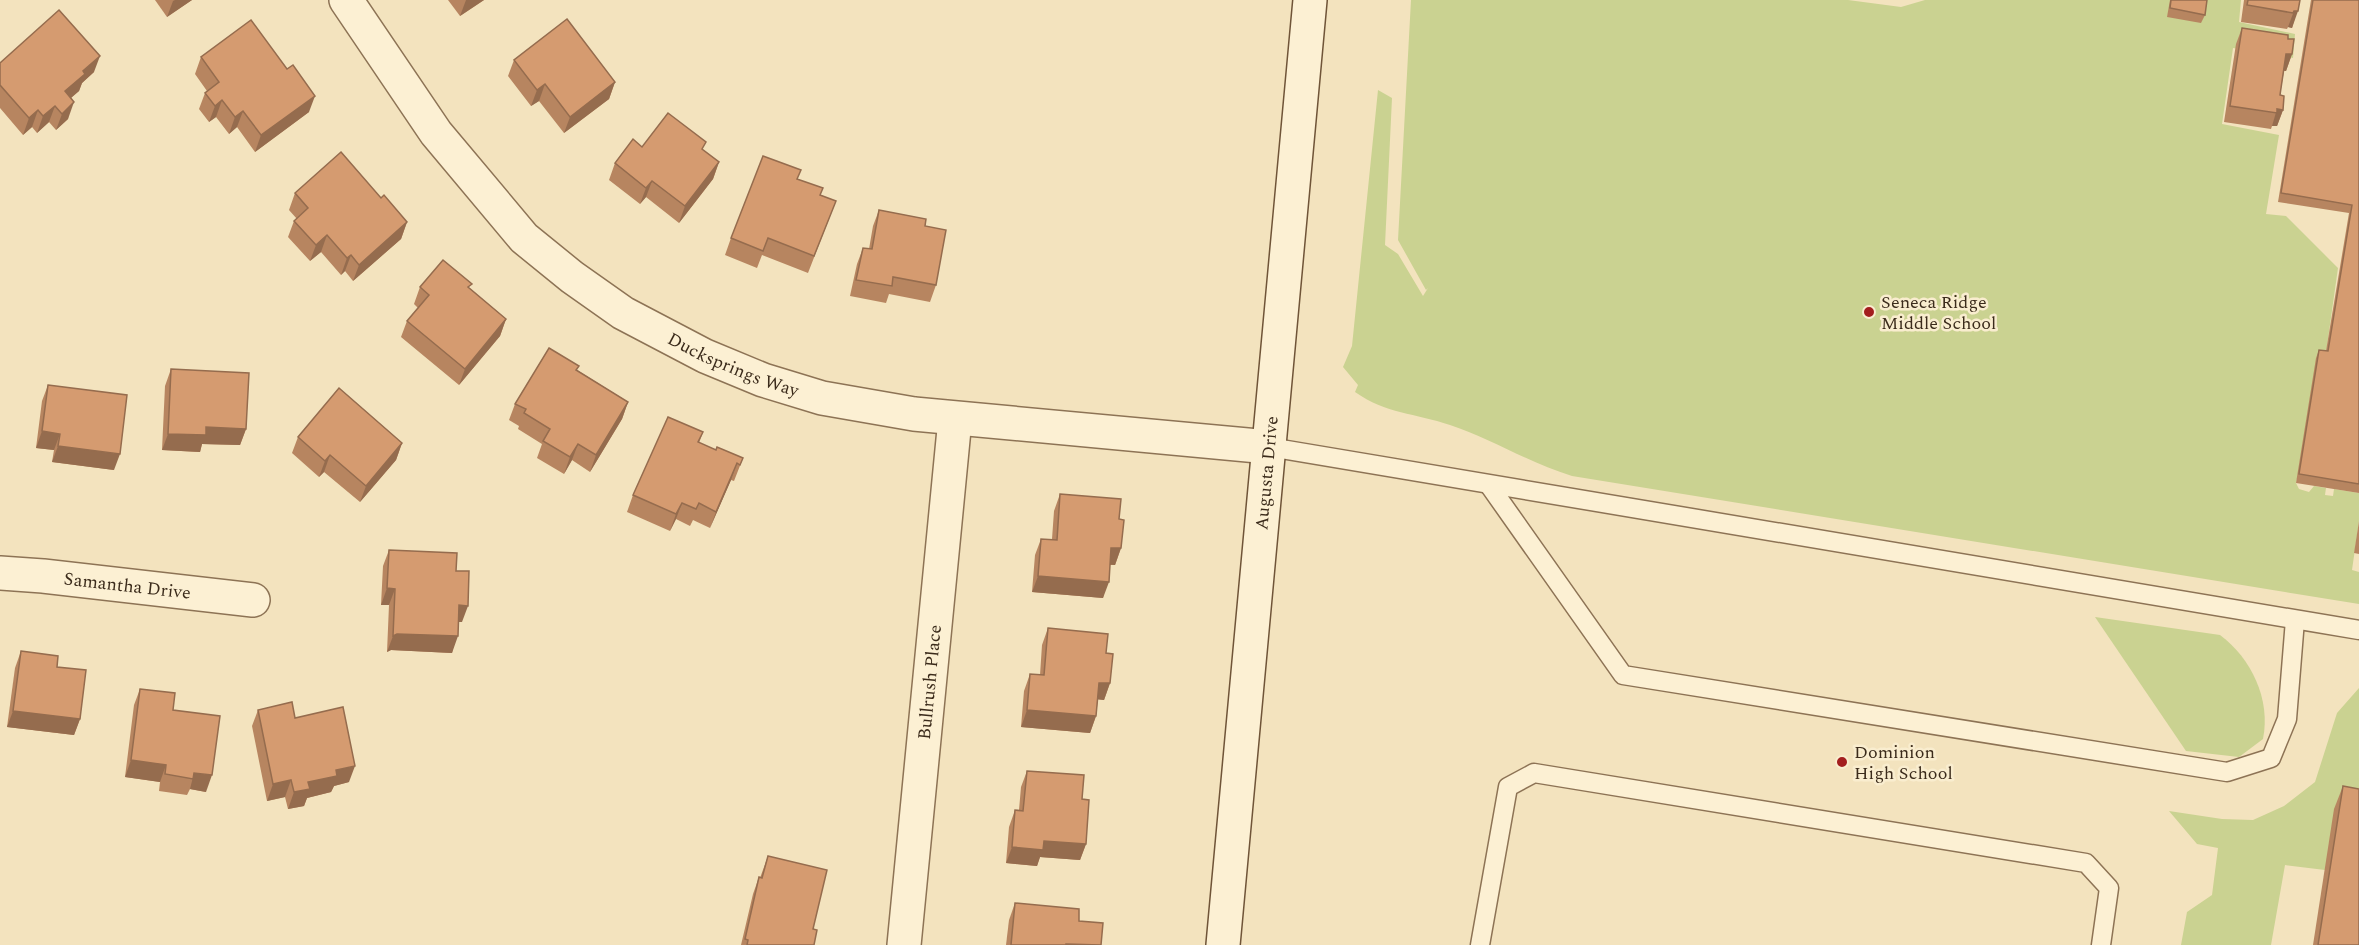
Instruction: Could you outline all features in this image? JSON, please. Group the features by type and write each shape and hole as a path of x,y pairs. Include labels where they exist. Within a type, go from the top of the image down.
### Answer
{"street":[{"name":"Ducksprings Way","path":"346,0 436,133 517,230 572,278 623,313 705,357 763,380 822,398 914,414 1269,447"},
{"name":"Augusta Drive","path":"1223,945 1310,0"},
{"name":"Bullrush Place","path":"904,945 955,419"},
{"name":"Samantha Drive","path":"0,573 253,600"}],"lane":[{"path":"1269,447 2359,630"},
{"path":"1488,485 1623,675 2227,772 2271,758 2287,719 2295,620"},
{"path":"1480,945 1508,787 1534,773 2086,863 2109,888 2101,945"}],"green space":[{"name":"Seneca Ridge Middle School","path":"1411,0 1848,0 1901,7 1925,0 2241,0 2239,22 2295,34 2293,58 2233,48 2222,124 2279,135 2266,214 2286,216 2338,268 2325,360 2296,483 2299,489 2309,492 2314,486 2326,488 2325,495 2333,496 2334,489 2359,493 2359,521 2352,570 2359,572 2359,604 1572,476 1541,465 1466,431 1378,405 1355,392 1358,385 1343,367 1352,346 1378,90 1392,98 1385,245 1398,254 1423,296 1428,288 1426,290 1398,240"},
{"path":"2095,617 2220,635 2241,655 2256,681 2264,709 2263,739 2239,757 2186,751"},
{"path":"2359,688 2359,814 2325,870 2285,865 2271,945 2181,945 2187,912 2212,895 2218,848 2197,844 2169,811 2222,819 2253,820 2284,806 2315,782 2337,713"}],"building":[{"path":"2171,0 2207,0 2205,15 2170,8"},
{"path":"2248,0 2300,0 2298,11 2293,13 2247,5"},
{"path":"2313,0 2359,0 2359,484 2299,474 2319,350 2328,351 2352,205 2281,193"},
{"path":"59,10 100,56 83,71 85,74 65,91 74,102 62,114 55,106 43,116 38,110 29,118 0,85 0,63"},
{"path":"567,19 615,82 570,117 545,84 537,90 514,60"},
{"path":"251,20 287,69 293,65 315,96 261,135 243,111 235,117 222,100 215,106 205,93 219,82 201,57"},
{"path":"2242,28 2288,35 2288,39 2294,39 2292,54 2286,54 2280,95 2284,96 2283,110 2277,109 2277,113 2230,106"},
{"path":"668,113 706,142 702,149 719,162 685,206 652,181 646,188 615,163 633,139 642,147"},
{"path":"341,152 381,198 384,195 407,222 359,265 351,255 347,258 327,235 316,245 294,221 308,208 295,193"},
{"path":"763,156 801,170 797,179 823,188 820,195 836,201 814,256 768,238 763,251 731,238"},
{"path":"879,210 926,219 925,226 946,230 936,285 893,277 892,286 856,280 863,248 872,249"},
{"path":"443,260 472,284 468,287 506,319 465,369 407,321 429,295 420,287"},
{"path":"549,348 579,366 576,370 628,402 596,455 578,444 570,457 543,441 550,429 524,413 526,409 515,404"},
{"path":"171,369 249,373 246,429 206,427 206,435 168,434"},
{"path":"48,385 127,395 120,454 58,446 60,434 42,431"},
{"path":"339,388 402,443 366,486 330,455 325,461 298,437"},
{"path":"668,417 703,432 698,442 743,458 740,465 737,463 716,512 699,503 696,509 682,503 676,514 633,495"},
{"path":"1060,494 1121,499 1119,519 1124,520 1121,548 1111,548 1109,582 1038,576 1041,539 1057,540"},
{"path":"389,550 457,553 456,571 469,571 468,606 459,605 458,636 397,634 393,636 395,589 387,588"},
{"path":"1048,628 1108,634 1106,653 1113,654 1110,683 1099,683 1096,716 1027,710 1030,674 1044,675"},
{"path":"21,651 58,656 57,667 86,670 80,719 13,711"},
{"path":"140,689 175,693 173,710 220,716 212,775 194,773 193,779 165,774 166,765 131,760"},
{"path":"292,702 295,718 343,707 355,766 336,770 337,776 308,782 310,789 294,792 291,780 273,784 258,710"},
{"path":"1027,771 1084,775 1082,799 1089,800 1086,844 1044,841 1043,850 1012,847 1015,810 1023,811"},
{"path":"2343,786 2359,789 2359,945 2318,945"},
{"path":"768,856 827,870 813,929 817,930 814,945 747,945 748,940 745,939 759,877 762,878"},
{"path":"1015,903 1079,909 1079,921 1103,923 1101,945 1011,945"}],"place":[{"name":"Seneca Ridge Middle School","path":"1869,312"},
{"name":"Dominion High School","path":"1842,762"}]}
